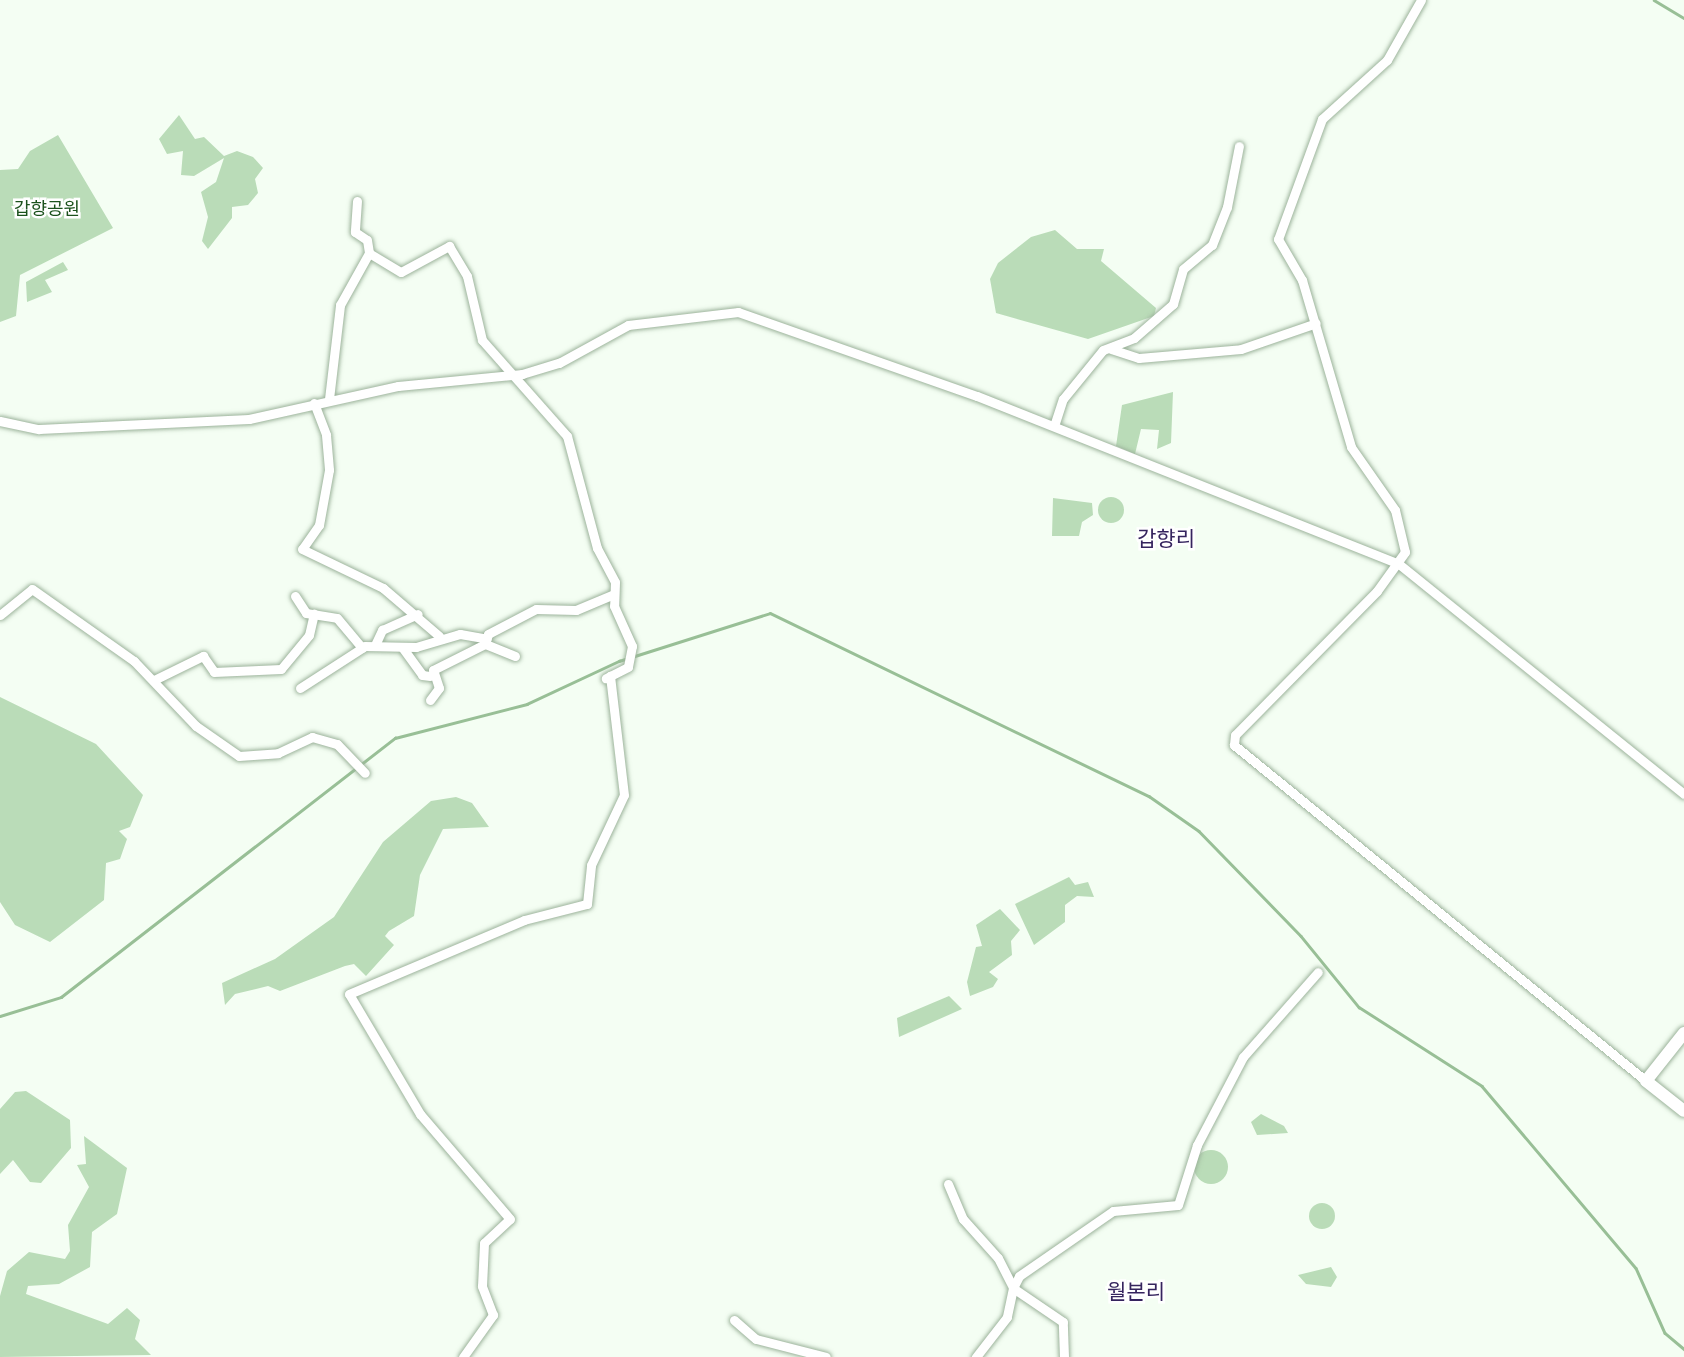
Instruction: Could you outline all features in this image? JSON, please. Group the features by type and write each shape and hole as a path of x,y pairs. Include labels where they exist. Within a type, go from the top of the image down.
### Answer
{"street":[{"path":"1421,0 1387,60 1322,119 1279,233 1282,255 1303,280 1351,447 1401,525 1405,552 1399,564 1235,735 1234,746 1684,1111"},
{"path":"1111,349 1173,304 1183,269 1212,245 1227,207 1239,146"},
{"path":"330,399 340,305 369,253 367,240 352,226 356,201"},
{"path":"369,253 403,273 449,246 467,276 480,334 567,436 632,651 630,664 607,677 624,795 591,865 587,904 524,920 349,994 427,1123 510,1219 484,1243 482,1286 494,1315 463,1357"},
{"path":"0,421 40,429 216,424 330,399 514,376 559,363 628,326 738,312 1054,426 1399,564 1684,794"},
{"path":"1054,426 1063,399 1103,350 1111,349 1139,358 1241,349 1316,323"},
{"path":"314,403 326,435 329,470 320,525 302,549 383,588 392,601 418,614 439,636"},
{"path":"0,615 32,589 154,680 196,726 239,756 278,753 312,737 353,756 363,771"},
{"path":"430,676 447,659 486,641 536,610 576,610 614,594"},
{"path":"295,596 306,613 337,618 362,648"},
{"path":"154,680 203,656 214,672 281,670 309,635 314,614"},
{"path":"375,645 382,630 418,614"},
{"path":"300,688 362,648 375,645 402,647 439,636 486,641 515,656"},
{"path":"402,647 422,675 430,676 439,688 430,700"},
{"path":"976,1357 1008,1315 1013,1289 1025,1269 1098,1218 1178,1205 1197,1145 1243,1056 1318,972"},
{"path":"1646,1081 1684,1033"},
{"path":"948,1184 963,1219 998,1258 1013,1289 1063,1322 1064,1357"},
{"path":"734,1320 756,1339 827,1357"}],"green space":[{"path":"179,115 195,139 204,137 224,156 237,151 253,157 263,168 255,179 258,193 248,205 232,207 232,218 208,249 202,241 208,217 201,192 216,182 224,158 194,176 181,175 183,151 167,154 159,139"},
{"name":"갑향공원","path":"58,135 113,228 20,275 16,316 0,322 0,170 18,169 30,151"},
{"path":"1055,230 1077,249 1104,249 1101,261 1156,308 1154,316 1088,339 996,313 990,279 998,263 1031,237"},
{"path":"63,262 68,270 45,280 52,292 27,302 26,282"},
{"path":"1173,392 1171,443 1157,449 1159,430 1141,429 1135,454 1116,446 1122,405"},
{"path":"1111,497 1120,501 1124,510 1120,519 1111,523 1102,519 1098,510 1102,501"},
{"path":"1053,498 1092,503 1093,515 1082,522 1079,536 1052,536"},
{"path":"0,697 96,744 143,795 130,827 119,831 127,839 120,859 106,863 104,900 50,942 15,925 0,902"},
{"path":"456,797 472,803 489,827 443,829 420,875 414,916 385,936 394,945 366,976 354,964 280,991 268,986 235,994 225,1005 222,983 275,959 334,917 383,842 431,801"},
{"path":"1069,877 1075,885 1088,882 1094,897 1077,896 1065,905 1065,922 1034,945 1015,904"},
{"path":"1000,909 1020,930 1011,941 1012,955 989,972 998,979 993,987 970,996 967,982 976,947 982,946 976,925"},
{"path":"949,996 962,1009 899,1037 897,1018"},
{"path":"26,1091 70,1120 71,1148 41,1183 30,1182 13,1160 0,1174 0,1109 15,1092"},
{"path":"1261,1114 1284,1126 1288,1133 1257,1135 1251,1122"},
{"path":"84,1136 127,1168 117,1214 92,1232 90,1267 59,1284 28,1286 26,1294 108,1324 127,1308 140,1320 135,1339 151,1355 0,1357 0,1296 7,1271 29,1252 65,1259 70,1251 68,1225 89,1187 77,1165 86,1164"},
{"path":"1211,1150 1223,1155 1228,1167 1223,1179 1211,1184 1199,1179 1194,1167 1199,1155"},
{"path":"1322,1203 1331,1207 1335,1216 1331,1225 1322,1229 1313,1225 1309,1216 1313,1207"},
{"path":"1331,1267 1337,1277 1331,1287 1306,1284 1298,1275"}],"waterway":[{"path":"1654,0 1684,18"},
{"path":"0,1016 61,997 395,738 527,704 619,661 770,613 1149,796 1199,831 1301,936 1359,1007 1482,1086 1636,1268 1665,1333 1684,1349"}],"district":[{"name":"갑향리","path":"1166,539"},
{"name":"월본리","path":"1136,1292"}]}
